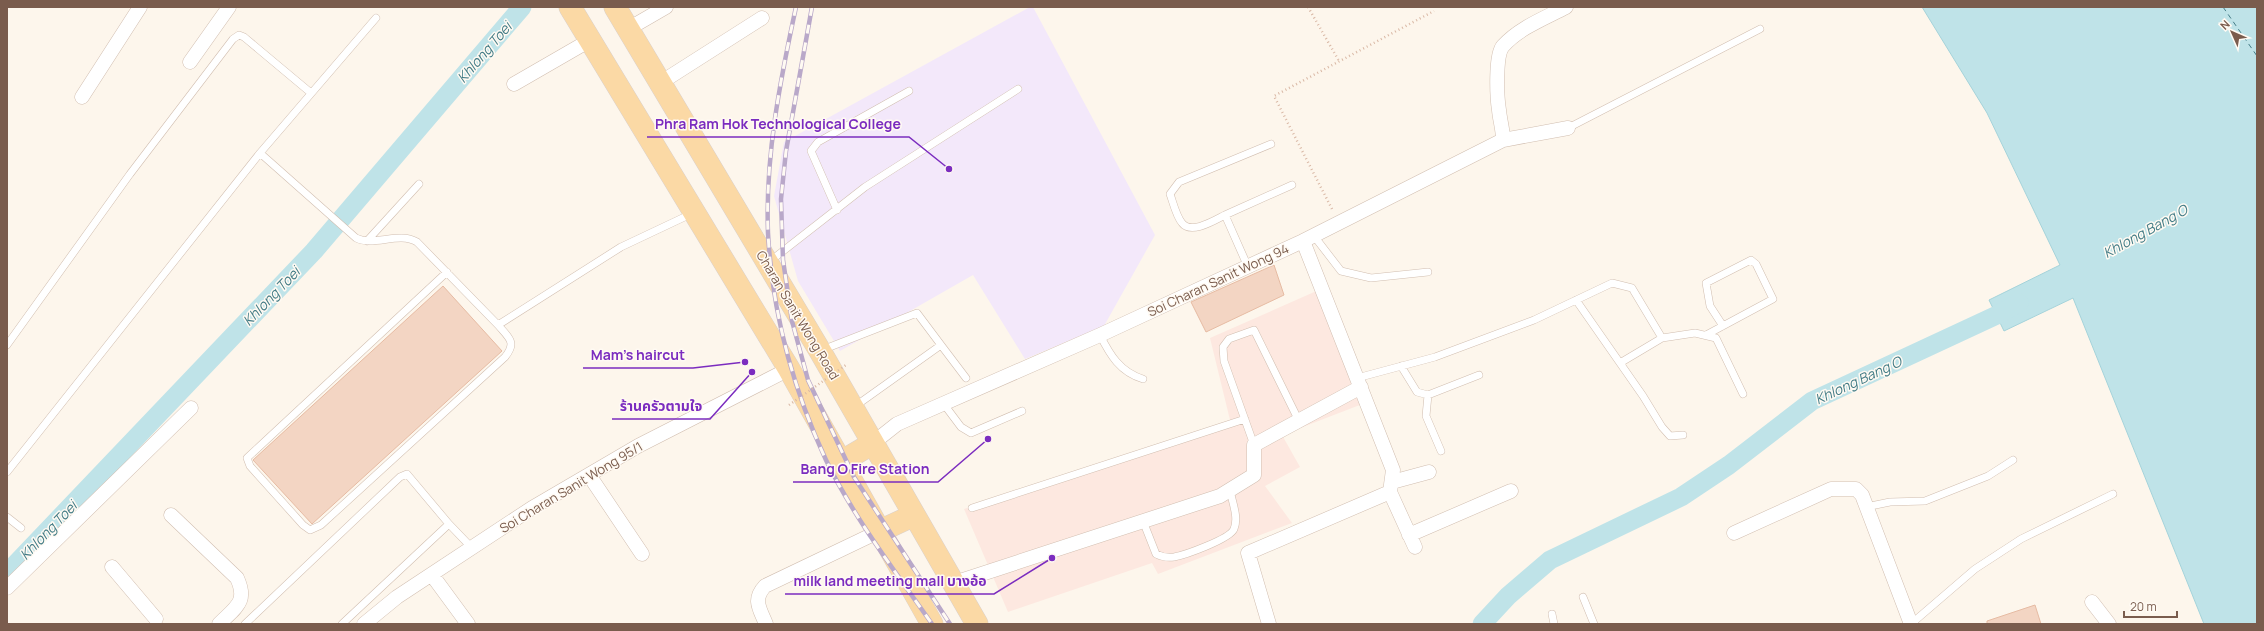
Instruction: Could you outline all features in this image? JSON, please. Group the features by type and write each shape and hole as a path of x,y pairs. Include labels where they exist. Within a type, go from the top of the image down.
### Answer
{"main road":[{"path":"570,7 592,39 789,369 932,624"},
{"name":"Charan Sanit Wong Road","path":"615,7 820,351 977,624"},
{"path":"841,462 873,443"},
{"path":"880,531 914,514"}],"street":[{"path":"82,96 140,7"},
{"path":"190,62 229,7"},
{"path":"628,29 666,7"},
{"path":"1503,140 1503,126 1499,110 1498,66 1502,47 1524,29 1566,7"},
{"path":"660,83 762,18"},
{"path":"514,84 592,39"},
{"name":"Soi Charan Sanit Wong 94","path":"873,443 890,428 943,403 1100,335 1309,239 1503,140 1568,128"},
{"path":"1309,239 1359,382 1393,470 1391,487 1412,541 1511,491"},
{"name":"Soi Charan Sanit Wong 95/1","path":"364,624 397,597 532,508 638,446 789,369"},
{"path":"954,583 1220,496 1254,474 1254,445 1359,382"},
{"path":"7,588 191,408"},
{"path":"1269,624 1248,553 1391,487 1429,472"},
{"path":"589,475 642,554"},
{"path":"1734,533 1830,489 1856,489 1862,495 1911,624"},
{"path":"171,516 237,578 242,589 240,602 219,624"},
{"path":"766,624 757,602 758,593 765,586 880,531"},
{"path":"112,567 156,622"},
{"path":"432,575 468,624"},
{"path":"2092,602 2110,624"}],"lane":[{"path":"7,472 260,153 376,18"},
{"path":"1568,128 1760,28"},
{"path":"7,345 130,174 233,39 240,36 244,37 311,93"},
{"path":"767,263 865,187 1018,89"},
{"path":"837,210 811,151 818,142 909,91"},
{"path":"1271,144 1180,182 1170,194 1182,223 1187,226 1200,227 1292,184"},
{"path":"260,153 356,238 367,241 402,238 413,240 447,272 498,325 511,342 511,348 505,357 321,525 310,530 303,525 250,466 247,458 447,272"},
{"path":"367,241 419,184"},
{"path":"498,325 621,247 694,212"},
{"path":"1225,215 1248,267"},
{"path":"1309,239 1341,271 1371,278 1428,272"},
{"path":"1706,335 1723,326 1773,299 1756,264 1751,260 1706,283 1710,306 1723,326"},
{"path":"1359,382 1401,366 1435,357 1534,320 1612,283 1632,288 1662,338"},
{"path":"1576,300 1662,427 1670,436 1683,435"},
{"path":"820,351 917,313 966,378"},
{"path":"1254,445 1224,361 1223,347 1229,339 1254,330 1298,419"},
{"path":"1620,364 1662,338 1695,332 1716,338 1743,394"},
{"path":"1100,335 1111,357 1131,375 1142,378"},
{"path":"852,408 941,345"},
{"path":"1401,366 1417,392 1428,395 1479,375"},
{"path":"1428,395 1426,416 1441,451"},
{"path":"943,403 961,427 971,433 1022,411"},
{"path":"972,508 1245,419"},
{"path":"1866,507 1890,502 1925,501 1988,476 2013,460"},
{"path":"245,624 400,477 407,474 449,524 472,548"},
{"path":"1143,521 1156,554 1164,558 1175,557 1223,539 1233,530 1236,520 1230,490"},
{"path":"1911,624 1975,569 2021,539 2113,494"},
{"path":"7,517 21,528"},
{"path":"342,624 449,524"},
{"path":"1584,597 1594,624"},
{"path":"1552,614 1554,624"}],"path":[{"path":"1308,7 1339,61"},
{"path":"1340,224 1274,96 1434,11"},
{"path":"789,405 846,365"}],"shaded area":[{"path":"1030,7 1033,7 1155,235 1104,326 1025,359 973,275 840,351 798,281 774,196 784,142"},
{"path":"1321,289 1365,403 1282,435 1300,467 1265,486 1292,523 1158,574 1152,563 1008,612 964,509 1230,420 1210,338"}],"water":[{"path":"1922,7 2257,7 2257,624 2204,624 2073,298 2004,331 1989,300 2060,265 1987,113"}],"building":[{"path":"1274,265 1284,295 1206,332 1191,302"},
{"path":"443,286 502,351 312,524 253,460"},
{"path":"2035,605 2041,624 1987,624 1987,621"}],"waterway":[{"name":"Khlong Toei","path":"7,573 314,251 522,7"},
{"name":"Khlong Bang O","path":"1482,624 1508,596 1550,560 1681,497 1729,465 1812,401 1997,315 2019,303"}],"ferry route":[{"path":"2223,7 2257,56"}],"railway":[{"path":"796,7 779,91 771,148 769,176 768,233 770,262 779,320 794,378 804,406 814,433 837,482 862,523 932,624"},
{"path":"812,7 786,151 781,199 783,260 792,321 808,380 854,477 950,624"}],"place":[{"name":"Phra Ram Hok Technological College","path":"949,169"},
{"name":"Mam's haircut","path":"745,362"},
{"name":"ร้านครัวตามใจ","path":"752,372"},
{"name":"Bang O Fire Station","path":"988,439"},
{"name":"milk land meeting mall บางอ้อ","path":"1052,558"}]}
